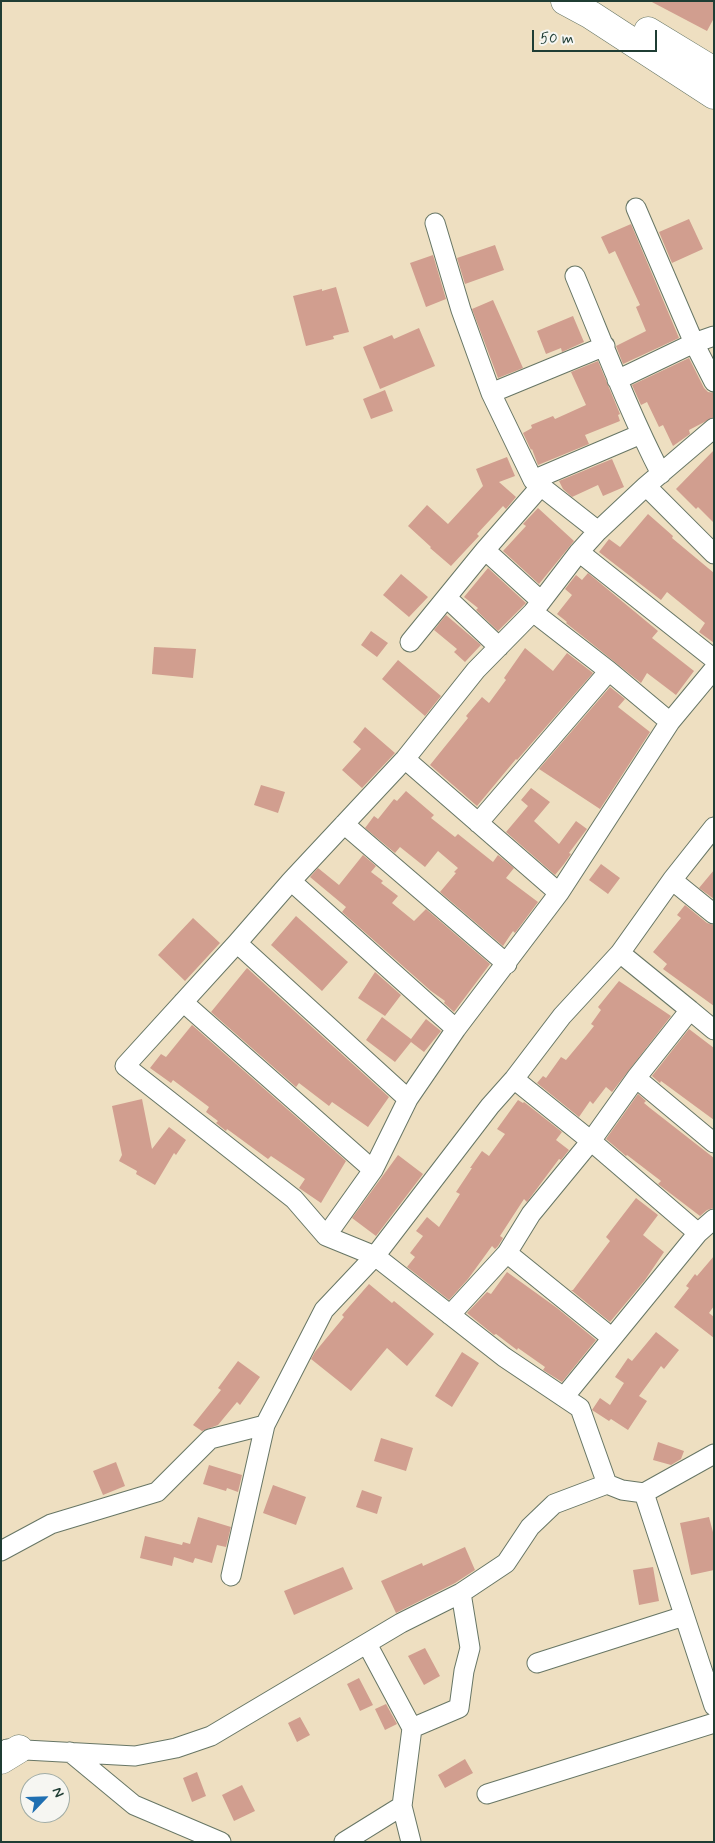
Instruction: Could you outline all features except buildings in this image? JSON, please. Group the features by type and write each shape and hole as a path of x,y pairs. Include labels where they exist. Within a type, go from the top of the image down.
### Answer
{"main road":[{"path":"565,1 591,15 714,96"},
{"path":"600,1 714,71"}],"street":[{"path":"636,208 694,343 714,382"},
{"path":"435,223 461,310 492,393 537,483 598,532"},
{"path":"575,276 640,434 661,474"},
{"path":"617,380 694,343 714,336"},
{"path":"492,393 605,346"},
{"path":"607,1484 580,1408 504,1357 375,1256 326,1236 294,1199 125,1066 237,943 290,881 405,759 476,670 537,606 579,552 646,486 714,428"},
{"path":"410,642 537,483 640,434"},
{"path":"646,486 714,554"},
{"path":"485,550 537,606 609,671 670,722"},
{"path":"579,552 714,659"},
{"path":"446,598 499,647"},
{"path":"326,1236 373,1170 408,1099 456,1029 560,893 670,722 714,669"},
{"path":"478,823 609,671"},
{"path":"405,759 560,893"},
{"path":"344,824 506,964"},
{"path":"231,1576 265,1425 324,1310 375,1256 562,1016 620,953 672,880 714,826"},
{"path":"672,880 714,914"},
{"path":"290,881 456,1029"},
{"path":"237,943 408,1099"},
{"path":"620,953 714,1030"},
{"path":"183,1002 373,1170"},
{"path":"450,1315 507,1253 531,1214 590,1141 636,1078 690,1010"},
{"path":"636,1078 714,1143"},
{"path":"514,1080 590,1141 698,1233"},
{"path":"564,1397 698,1233 714,1219"},
{"path":"507,1253 612,1338"},
{"path":"1,1551 51,1524 157,1492 210,1440 265,1425"},
{"path":"7,1753 70,1752 135,1756 176,1748 212,1736 400,1623 461,1593 506,1563 530,1527 554,1504 607,1484 622,1490 644,1493 714,1454"},
{"path":"644,1493 714,1706"},
{"path":"412,1728 459,1708 464,1671 470,1648 461,1593"},
{"path":"537,1663 684,1616"},
{"path":"367,1644 412,1728 402,1806 410,1842"},
{"path":"487,1794 714,1723"},
{"path":"70,1752 134,1805 221,1842"},
{"path":"344,1842 402,1806"}]}
